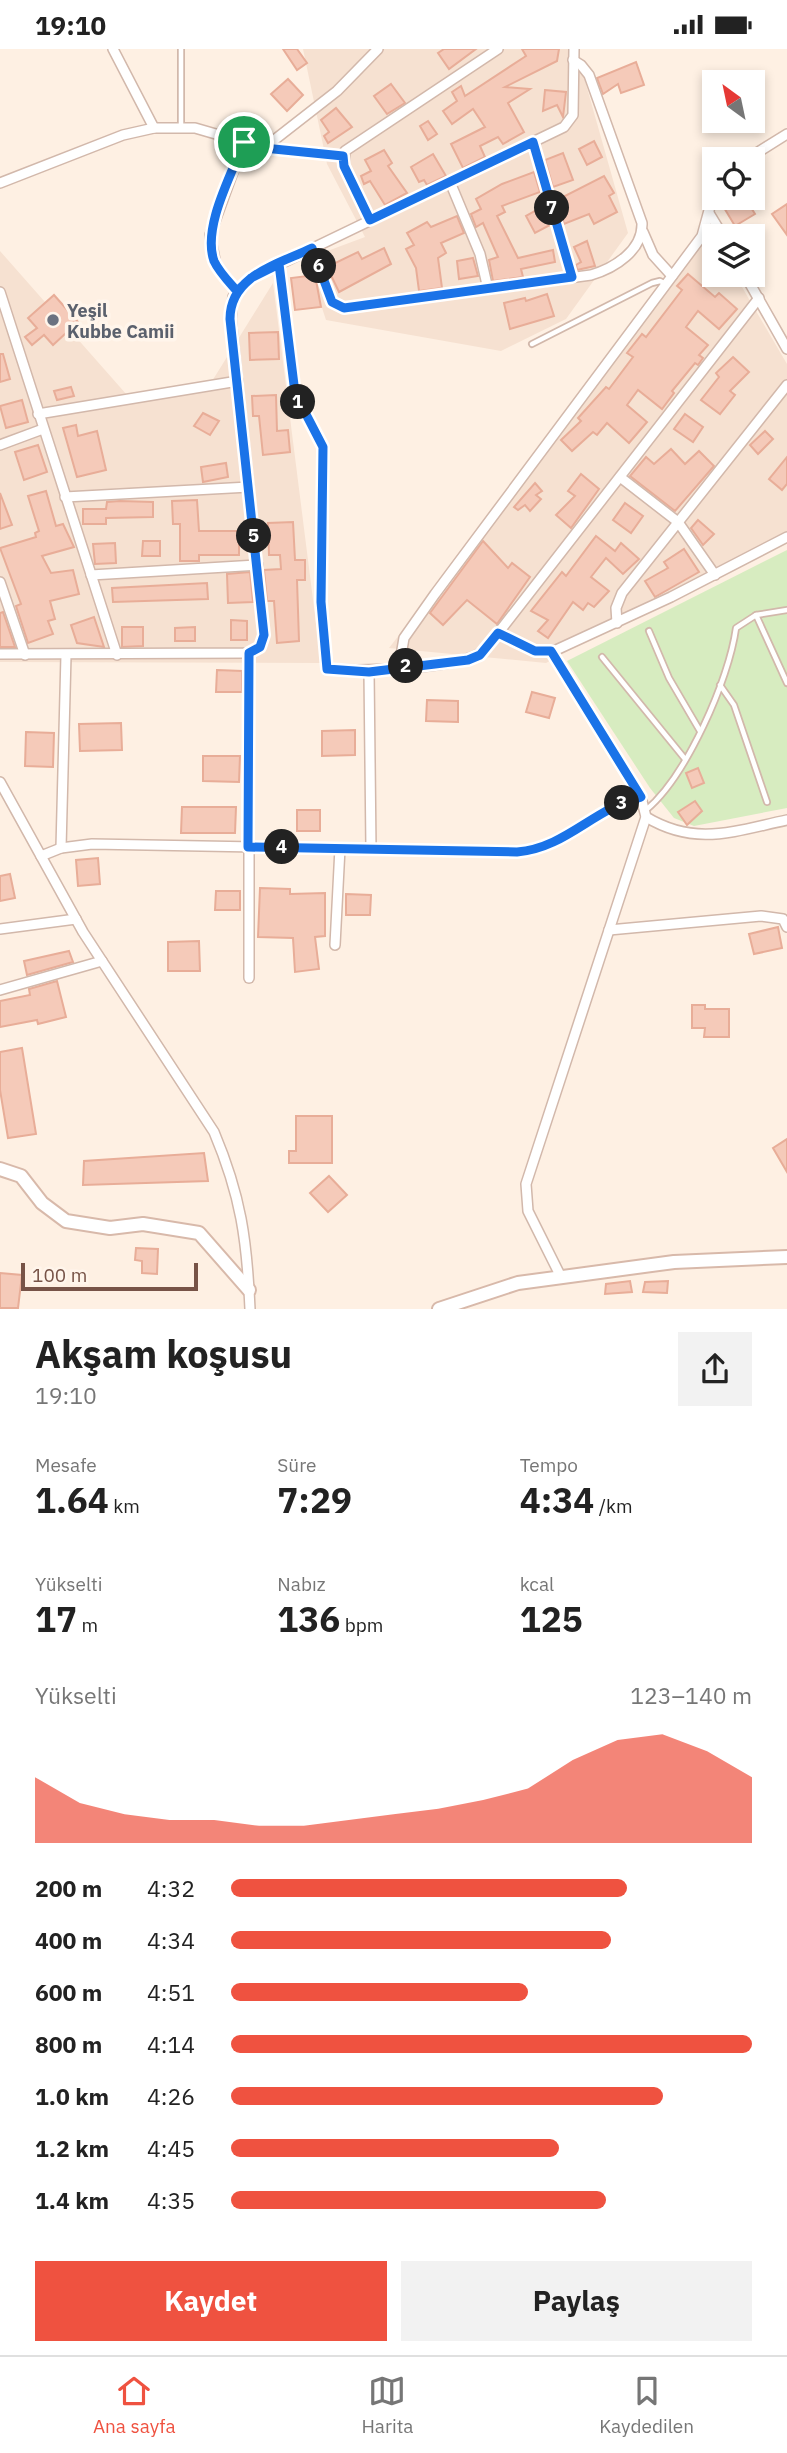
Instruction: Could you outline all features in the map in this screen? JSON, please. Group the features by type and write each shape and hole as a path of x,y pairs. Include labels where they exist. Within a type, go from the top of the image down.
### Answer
{"street":[{"path":"113,49 153,128"},
{"path":"264,148 337,91 378,49"},
{"path":"370,220 344,166 343,156 348,147 498,49"},
{"path":"0,654 249,653 257,650 264,639 258,565 230,319 237,291 251,278 564,127 571,120 573,49"},
{"path":"573,60 582,65 589,75 641,216 643,230 653,255 669,280"},
{"path":"0,183 123,135 153,128 181,127 264,148 343,156"},
{"path":"765,148 787,134"},
{"path":"237,291 216,265 211,236 244,142"},
{"path":"533,142 572,277"},
{"path":"450,182 480,254 488,289"},
{"path":"399,667 401,646 409,630 702,236 710,210"},
{"path":"709,213 716,224"},
{"path":"312,248 332,302 344,308 600,272 617,263 636,244 643,230"},
{"path":"279,264 295,393 323,447 321,602 327,669 369,672 468,660 480,655 759,298"},
{"path":"753,287 787,349"},
{"path":"0,292 117,655"},
{"path":"38,414 238,380"},
{"path":"617,623 617,608 622,593 787,385"},
{"path":"0,445 43,429"},
{"path":"620,477 678,522 715,575"},
{"path":"65,496 249,487"},
{"path":"498,633 535,651 551,651 617,623 787,537"},
{"path":"91,575 258,565"},
{"path":"0,582 24,655"},
{"path":"551,651 641,797 646,813 526,1184 528,1211 561,1277"},
{"path":"249,653 249,978"},
{"path":"61,848 66,655"},
{"path":"369,672 371,849"},
{"path":"0,782 76,919 214,1132 228,1164 243,1217 250,1308"},
{"path":"41,856 61,848 92,844 530,851 562,841 609,808 641,797"},
{"path":"646,813 669,829 706,837 787,820"},
{"path":"335,945 340,848"},
{"path":"609,930 761,916 783,919 787,927"},
{"path":"0,929 76,919"},
{"path":"0,990 102,961"},
{"path":"0,1169 21,1176 42,1203 66,1221 110,1228 143,1224 199,1233 249,1290"},
{"path":"439,1308 518,1283 674,1262 787,1257"}],"lane":[{"path":"181,49 181,127"},
{"path":"532,344 652,283 669,280"},
{"path":"646,813 665,795 700,732 733,649 736,628 756,615 787,610"},
{"path":"756,615 787,683"},
{"path":"649,631 669,678 700,732"},
{"path":"602,657 685,759"},
{"path":"719,684 734,705 767,802"}],"shaded area":[{"path":"303,49 576,49 628,233 566,319 501,351 326,320 306,259 365,237 327,164"},
{"path":"702,246 702,287 742,287 787,364 787,531 546,663 389,648"},
{"path":"0,251 127,395 209,386 273,283 321,663 0,662"}],"green space":[{"path":"787,550 787,808 694,826 674,818 650,788 567,661"}],"building":[{"path":"283,49 297,49 307,63 297,70"},
{"path":"444,49 476,49 449,69 438,53"},
{"path":"522,49 559,49 557,61 505,87 530,89 508,103 524,132 503,144 498,137 480,146 485,157 463,168 451,144 485,127 473,109 452,124 443,111 457,101 452,92 461,86 465,96 526,56"},
{"path":"636,62 644,85 621,93 618,84 603,94 597,78"},
{"path":"288,79 303,95 287,111 271,94"},
{"path":"391,84 405,103 387,114 374,96"},
{"path":"545,90 566,92 563,117 557,105 543,111"},
{"path":"336,108 352,127 328,143 324,136 329,132 321,120"},
{"path":"428,121 437,134 428,140 420,126"},
{"path":"594,141 602,157 587,165 579,149"},
{"path":"384,150 392,163 388,166 407,193 385,205 370,181 364,184 361,176 371,171 365,160"},
{"path":"563,153 573,180 553,187 545,160"},
{"path":"433,154 446,176 427,185 424,180 419,182 411,167"},
{"path":"534,172 540,192 502,206 505,212 497,216 518,258 553,250 555,262 521,269 523,277 493,281 489,260 498,257 483,223 476,227 471,214 481,209 476,199 502,184"},
{"path":"604,176 614,193 609,196 617,212 594,224 589,214 564,224 557,200"},
{"path":"787,204 787,235 772,214"},
{"path":"544,206 550,225 535,233 526,216"},
{"path":"725,210 752,210 755,214 738,224 734,224"},
{"path":"457,216 464,233 441,243 446,253 438,258 442,288 419,291 416,268 406,249 414,245 407,233 427,222 431,227"},
{"path":"587,241 595,266 577,270 576,265 581,262 574,247"},
{"path":"384,248 391,264 339,292 327,267 358,252 362,259"},
{"path":"473,258 478,276 459,279 457,261"},
{"path":"688,274 715,297 719,293 737,309 719,329 698,311 686,327 708,345 699,355 703,358 698,365 695,363 672,391 674,393 662,409 638,390 627,405 647,422 629,443 607,423 597,435 593,432 572,451 561,440 581,421 578,418 606,387 609,389 633,357 627,353 642,334 646,337 682,290 677,286"},
{"path":"315,275 321,307 295,310 291,278"},
{"path":"547,294 554,316 510,329 504,303 525,298 526,301"},
{"name":"Yeşil Kubbe Camii","path":"54,295 78,322 53,345 44,335 32,345 25,337 37,328 28,318"},
{"path":"278,332 279,359 250,360 249,333"},
{"path":"0,354 3,354 10,379 0,382"},
{"path":"733,357 749,372 730,391 735,395 720,414 701,400 719,377 716,373"},
{"path":"71,387 74,396 57,400 54,391"},
{"path":"276,395 277,431 288,430 290,452 263,455 259,416 253,416 252,396"},
{"path":"22,400 28,422 6,428 0,406"},
{"path":"203,413 219,421 210,435 194,426"},
{"path":"685,414 703,427 693,442 674,429"},
{"path":"76,425 78,436 97,431 106,470 77,477 63,428"},
{"path":"765,431 773,439 758,454 750,445"},
{"path":"38,445 47,472 24,480 15,452"},
{"path":"671,449 685,464 699,451 714,466 675,511 630,476 646,457 654,464"},
{"path":"787,457 787,484 782,490 769,479"},
{"path":"226,463 228,477 203,482 201,467"},
{"path":"581,474 599,489 571,528 556,515 575,496 568,491"},
{"path":"535,483 542,491 536,495 541,499 530,511 525,505 518,510 514,507"},
{"path":"46,491 56,526 63,524 74,547 42,556 51,573 73,570 79,594 50,601 55,619 48,621 53,634 28,643 16,606 21,604 0,548 36,537 35,533 39,531 28,496"},
{"path":"0,493 12,525 0,529"},
{"path":"197,500 199,531 239,531 239,555 199,555 199,561 180,561 180,524 173,524 172,501"},
{"path":"107,502 153,502 153,517 106,518 106,524 83,524 83,509 106,509"},
{"path":"625,503 643,516 631,533 613,520"},
{"path":"698,520 714,534 703,545 691,528"},
{"path":"293,522 295,560 305,560 305,580 297,580 299,641 277,643 274,601 267,601 264,570 281,569 280,555 269,555 268,523"},
{"path":"596,536 615,551 621,543 639,559 623,574 606,558 591,577 609,591 594,607 588,603 583,610 573,602 548,638 538,631 548,620 531,611 562,572 566,576"},
{"path":"143,541 160,541 160,556 142,556"},
{"path":"483,541 508,568 512,563 530,577 497,624 467,600 443,625 430,613"},
{"path":"115,543 116,563 95,564 93,544"},
{"path":"684,549 699,572 655,597 645,581 668,568 664,562"},
{"path":"250,572 253,602 228,603 227,574"},
{"path":"207,583 208,599 113,602 112,588"},
{"path":"3,612 15,647 0,647 0,613"},
{"path":"94,617 104,647 77,643 71,625"},
{"path":"231,620 247,621 247,640 231,640"},
{"path":"122,627 143,627 143,646 122,647"},
{"path":"195,627 195,641 175,641 175,628"},
{"path":"217,670 242,671 242,692 216,692"},
{"path":"532,692 555,698 549,718 526,712"},
{"path":"427,700 458,701 458,722 426,721"},
{"path":"121,723 122,750 80,751 79,724"},
{"path":"355,730 355,755 322,756 322,731"},
{"path":"26,732 54,733 53,767 25,766"},
{"path":"203,756 240,756 239,782 203,781"},
{"path":"698,768 704,783 692,788 686,773"},
{"path":"695,801 702,811 687,825 678,812"},
{"path":"182,807 236,807 235,833 181,833"},
{"path":"297,810 320,810 320,831 297,831"},
{"path":"98,858 100,884 78,886 76,860"},
{"path":"10,874 15,898 0,901 0,876"},
{"path":"260,888 290,889 290,894 325,893 325,936 315,937 319,969 295,972 293,938 258,937"},
{"path":"216,891 240,891 240,910 215,910"},
{"path":"346,894 371,895 370,915 346,915"},
{"path":"778,927 782,948 754,954 749,934"},
{"path":"199,941 200,971 168,971 168,942"},
{"path":"69,951 73,962 27,975 24,961"},
{"path":"57,981 66,1017 38,1024 37,1020 0,1027 0,1001 30,995 29,989"},
{"path":"692,1005 705,1005 705,1009 729,1009 729,1037 704,1037 705,1028 692,1028"},
{"path":"22,1048 36,1134 8,1138 0,1090 0,1052"},
{"path":"296,1116 332,1116 332,1163 289,1163 289,1151 296,1151"},
{"path":"787,1139 787,1172 773,1148"},
{"path":"204,1153 208,1181 83,1185 84,1161"},
{"path":"329,1176 347,1195 328,1212 310,1193"},
{"path":"136,1248 158,1249 157,1274 142,1273 142,1261 135,1260"},
{"path":"0,1273 22,1275 18,1308 0,1308"},
{"path":"630,1281 632,1292 605,1294 606,1284"},
{"path":"668,1281 667,1293 643,1292 645,1282"}],"place":[{"name":"Yeşil Kubbe Camii","path":"53,320"}],"route":[{"path":"244,142 212,227 210,244 216,265 237,291 251,278 279,264 293,385 301,408 319,434 323,447 321,602 327,669 369,672 468,660 480,655 498,633 535,651 551,651 641,797 609,808 552,845 517,852 248,847 249,653 260,647 264,635 230,319 233,297 237,291 241,286 246,281 251,278 312,248 332,302 344,308 572,277 533,142 370,220 344,166 343,156 264,148 244,142"}]}
